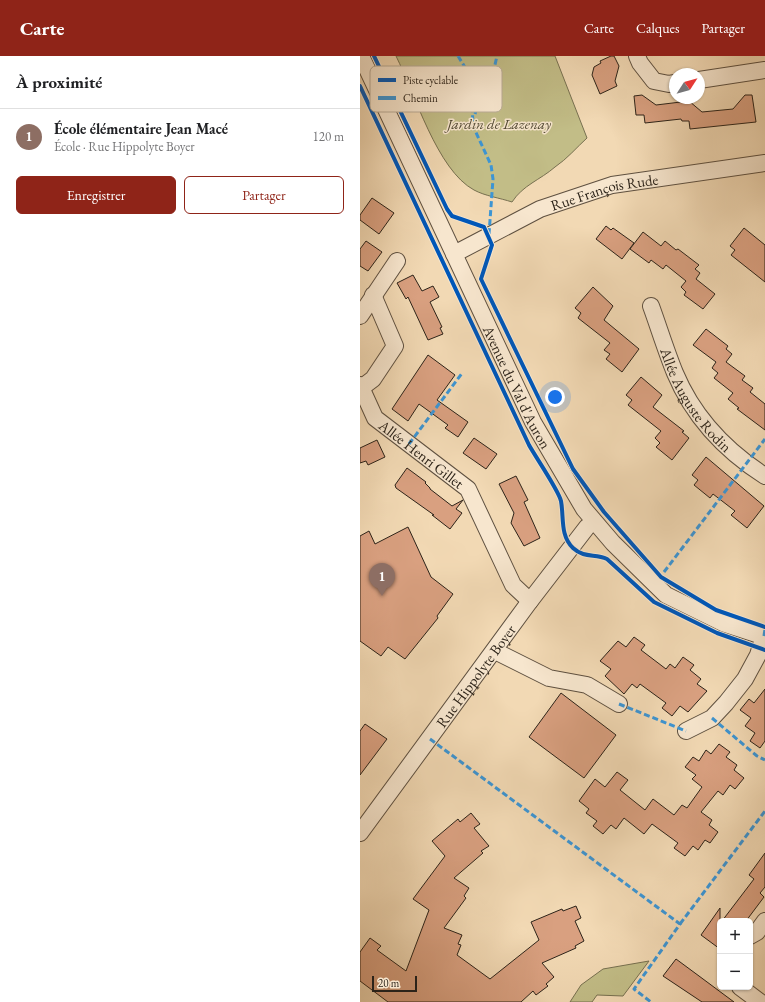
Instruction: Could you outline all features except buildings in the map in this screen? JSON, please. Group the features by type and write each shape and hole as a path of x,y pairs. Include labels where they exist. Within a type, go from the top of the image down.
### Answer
{"street":[{"name":"Avenue du Val d'Auron","path":"361,56 370,75"},
{"path":"637,56 640,63 654,81 669,84"},
{"path":"705,79 765,70"},
{"name":"Avenue du Val d'Auron","path":"387,112 533,422 561,472 594,522 666,595 725,624 764,637"},
{"name":"Rue François Rude","path":"454,254 540,209 612,185 765,163"},
{"path":"360,316 396,261"},
{"name":"Allée Henri Gillet","path":"373,295 395,346 373,379 361,386 375,418 468,489 513,584 530,601"},
{"name":"Allée Auguste Rodin","path":"651,306 675,374 698,414 727,448 765,476"},
{"name":"Rue Hippolyte Boyer","path":"360,833 495,651 530,601 587,527 594,522"},
{"path":"686,731 712,718 726,703 745,679 758,655 764,637"},
{"path":"495,651 549,678 587,685 619,704"},
{"path":"753,934 757,932 765,921"},
{"path":"744,990 760,1002"}],"green space":[{"name":"Jardin de Lazenay","path":"396,56 555,56 587,138 568,157 521,191 512,202 478,192 461,180 449,166 438,149 420,112 502,112 502,66 400,66"},
{"path":"649,961 623,996 597,995 592,1002 570,1002 581,985 603,969"}],"marked path":[{"path":"458,56 464,66"},
{"path":"495,66 497,56"},
{"path":"472,112 473,126 491,165 493,179 489,234"},
{"path":"409,444 463,372"},
{"path":"664,572 765,439"},
{"path":"764,636 765,629"},
{"path":"619,704 686,731"},
{"path":"712,718 757,756 765,760"},
{"path":"430,739 680,924 634,989 651,1002"},
{"path":"680,924 765,811"}],"cycle path":[{"path":"374,56 379,66"},
{"path":"360,86 370,107"},
{"path":"372,112 529,445 559,496 561,501 564,532 569,543 573,548 582,554 607,559 654,602 717,633 765,650"},
{"path":"401,112 447,209 452,216 484,227 492,245 481,279 573,469 604,512 661,577 716,610 765,627"}],"place":[{"name":"École élémentaire Jean Macé","path":"382,596"}]}
